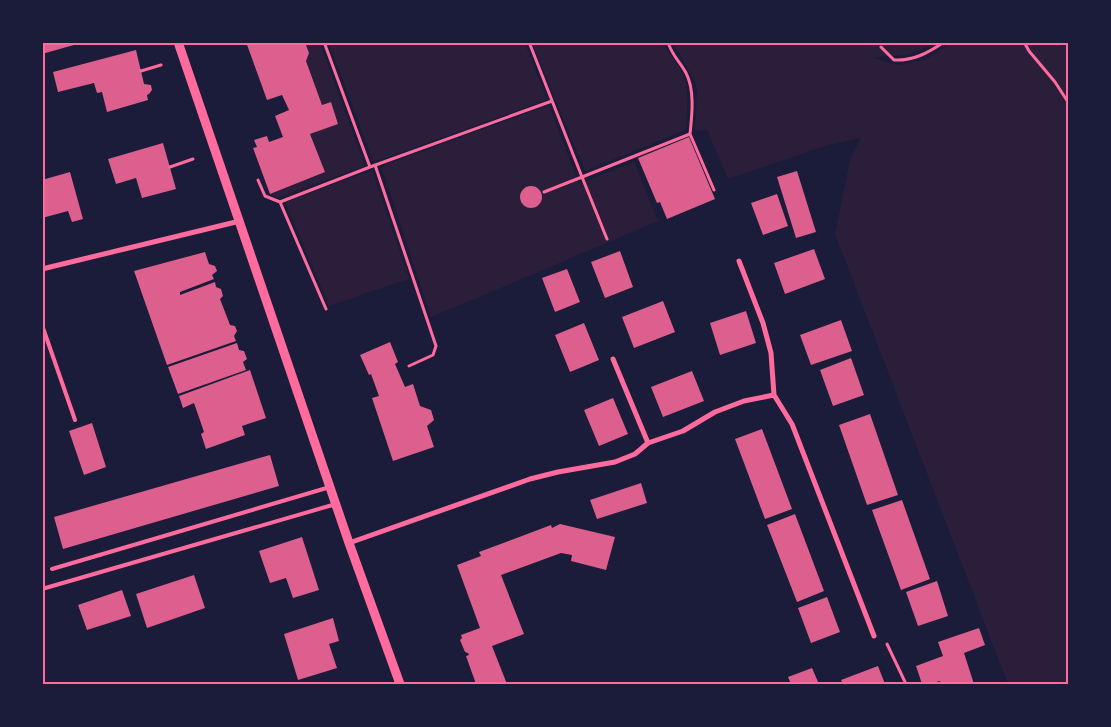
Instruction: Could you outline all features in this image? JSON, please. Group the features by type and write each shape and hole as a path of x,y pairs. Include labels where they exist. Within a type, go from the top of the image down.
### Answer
{"street":[{"path":"178,42 349,543 400,684"},
{"path":"42,270 240,221"},
{"path":"739,261 763,323 771,353 774,395 792,424 874,636"},
{"path":"614,359 648,442"},
{"path":"349,543 530,479 615,462 634,454 648,442 683,432 714,412 744,401 774,395"}],"lane":[{"path":"42,324 75,420"},
{"path":"52,569 330,487"},
{"path":"42,589 336,504"}],"path":[{"path":"324,42 370,167"},
{"path":"529,42 607,239"},
{"path":"668,42 670,49 687,74 691,91 690,134 714,190"},
{"path":"881,47 894,60 904,61 924,55 944,42"},
{"path":"1024,42 1068,102"},
{"path":"141,70 161,65"},
{"path":"258,180 265,196 280,202 552,101"},
{"path":"544,192 690,134"},
{"path":"170,167 193,160"},
{"path":"376,165 436,346 433,355 409,366"},
{"path":"280,202 326,309"},
{"path":"874,636 886,642 906,684"}],"shaded area":[{"path":"307,43 320,43 365,166 277,198 270,194 325,172 310,134 338,123 331,102 322,105 306,61 309,53"},
{"path":"329,43 525,43 547,100 373,161"},
{"path":"532,43 664,43 686,83 688,99 686,130 585,171"},
{"path":"673,43 933,43 910,53 897,56 873,57 888,63 901,65 927,59 950,43 1068,43 1068,684 1008,684 835,234 850,160 861,138 828,145 728,179 707,130 695,131 696,84"},
{"path":"549,105 579,184 634,162 658,221 431,317 382,169 384,165"},
{"path":"372,170 409,279 329,306 285,202"}],"building":[{"path":"42,42 81,42 81,43 42,54"},
{"path":"246,42 307,42 306,45 309,53 306,61 322,105 331,102 338,124 310,134 325,172 270,194 253,148 257,147 254,140 267,136 269,142 283,137 275,116 289,110 282,95 267,100"},
{"path":"136,50 144,84 151,85 152,90 147,95 148,100 107,112 102,92 97,93 94,83 58,92 53,72"},
{"path":"689,137 715,199 667,219 660,202 657,203 638,158"},
{"path":"163,143 176,189 142,198 136,178 116,184 108,159"},
{"path":"797,171 816,232 796,238 777,177"},
{"path":"70,172 83,219 72,222 68,211 42,218 42,180"},
{"path":"531,186 539,189 542,197 539,205 531,208 523,205 520,197 523,189"},
{"path":"777,194 788,226 763,235 751,203"},
{"path":"814,249 825,279 785,294 774,263"},
{"path":"620,251 633,287 605,298 591,262"},
{"path":"205,252 209,264 215,266 217,271 212,275 214,279 180,292 180,295 215,282 216,287 221,289 223,296 220,299 230,325 235,326 237,331 234,336 236,341 167,365 134,271"},
{"path":"567,269 580,302 555,312 542,278"},
{"path":"663,301 675,332 634,348 622,317"},
{"path":"746,311 756,343 720,355 710,323"},
{"path":"841,320 852,351 811,365 800,335"},
{"path":"584,323 599,360 570,372 555,335"},
{"path":"390,342 398,362 395,364 405,387 413,384 420,406 431,410 434,420 427,426 434,447 393,461 372,398 379,396 371,374 369,375 360,355"},
{"path":"237,343 239,350 244,351 247,359 243,362 246,370 178,394 168,367"},
{"path":"851,358 864,395 833,406 820,370"},
{"path":"250,370 266,418 242,426 245,435 206,449 201,434 204,432 194,403 183,408 179,396"},
{"path":"692,371 704,401 663,417 651,387"},
{"path":"613,398 628,434 599,446 584,410"},
{"path":"870,414 898,495 867,505 839,425"},
{"path":"92,423 106,467 84,475 69,431"},
{"path":"762,429 792,509 765,519 735,439"},
{"path":"270,455 279,486 63,549 54,517"},
{"path":"641,483 647,503 597,519 590,500"},
{"path":"902,500 930,579 901,590 872,510"},
{"path":"795,514 824,591 797,602 767,525"},
{"path":"560,524 615,537 606,570 571,561 572,555 561,553 501,575 524,634 492,646 507,684 476,684 466,656 469,655 465,652 460,640 462,638 461,635 480,628 457,565 481,556 479,552 551,525 552,528"},
{"path":"302,537 319,590 293,598 286,578 270,583 259,551"},
{"path":"194,575 205,608 147,628 136,594"},
{"path":"937,581 948,616 918,626 906,592"},
{"path":"122,590 131,616 87,630 78,605"},
{"path":"827,597 840,632 811,643 798,608"},
{"path":"333,618 339,641 329,644 337,668 298,680 284,634"},
{"path":"979,628 985,645 964,653 974,684 941,684 940,681 922,684 916,666 943,656 938,642"},
{"path":"878,666 885,684 843,684 841,680"},
{"path":"812,668 819,684 791,684 788,677"}]}
